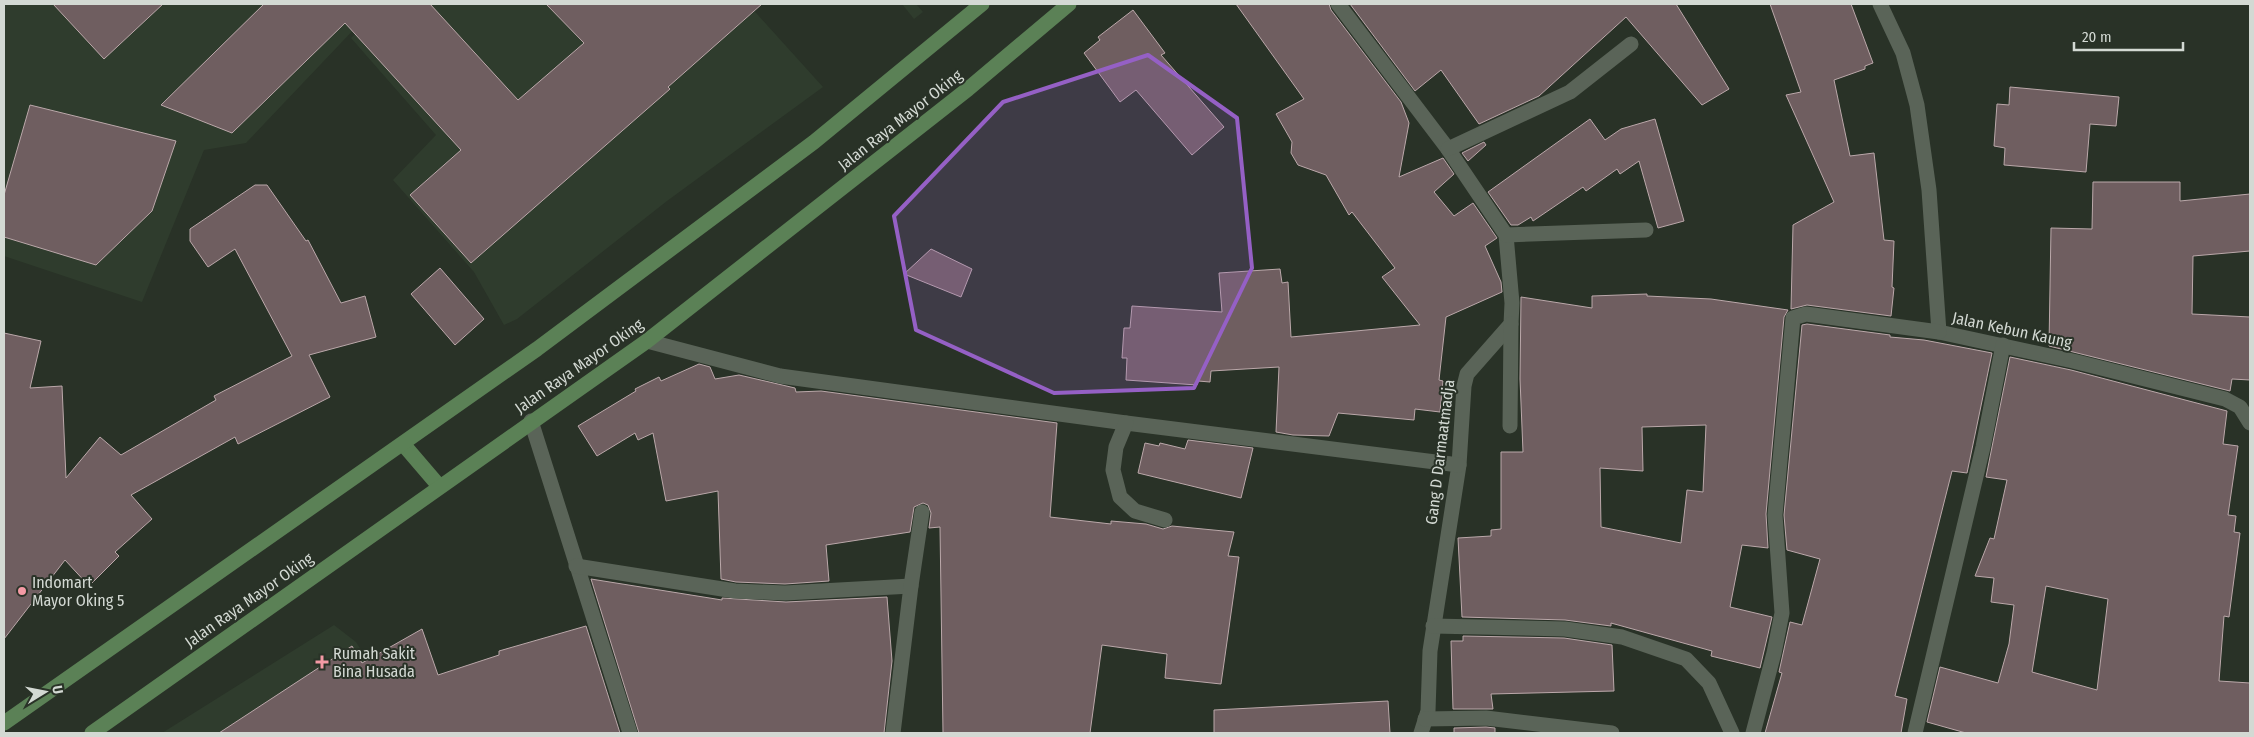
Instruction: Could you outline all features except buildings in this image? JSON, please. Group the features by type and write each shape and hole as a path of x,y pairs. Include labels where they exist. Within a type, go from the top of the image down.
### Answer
{"main road":[{"path":"4,723 537,349 814,142 982,4"},
{"name":"Jalan Raya Mayor Oking","path":"92,733 531,421 647,341 968,89 1069,4"},
{"path":"403,444 439,486"}],"street":[{"path":"1338,4 1448,149 1506,235 1512,303 1510,426"},
{"name":"Jalan Kebun Kaung","path":"1880,4 1903,53 1917,105 1929,190 1938,332 2003,345 2224,399 2240,406 2250,423"},
{"path":"1448,149 1570,92 1630,44"},
{"path":"1506,235 1646,230"},
{"path":"1752,733 1774,653 1782,613 1775,515 1793,318 1806,314 1938,332"},
{"name":"Gang D Darmaatmadja","path":"1423,726 1428,711 1430,651 1433,626 1459,465 1464,386 1467,374 1511,324"},
{"path":"647,341 780,376 1126,423 1459,465"},
{"path":"1915,733 1983,448 2003,345"},
{"path":"531,421 630,733"},
{"path":"1126,423 1116,447 1113,470 1120,497 1135,511 1165,520"},
{"path":"893,733 922,512"},
{"path":"576,566 735,591 785,593 911,586"},
{"path":"1433,626 1566,630 1613,635 1686,658 1709,683 1732,733"},
{"path":"1423,726 1486,718 1612,733"}],"highlighted area":[{"path":"1148,55 1237,118 1252,268 1194,388 1054,393 916,330 894,216 1003,102"}],"shaded area":[{"path":"4,4 378,4 246,143 204,150 142,302 4,256"},
{"path":"386,4 748,4 823,87 667,201 517,319 504,325 474,272 393,180 436,135 351,38"},
{"path":"902,4 916,4 923,12 914,19"},
{"name":"Rumah Sakit Bina Husada","path":"334,625 356,642 381,682 385,733 162,733"}],"place":[{"name":"Indomart Mayor Oking 5","path":"22,591"},
{"name":"Rumah Sakit Bina Husada","path":"322,662"}]}
